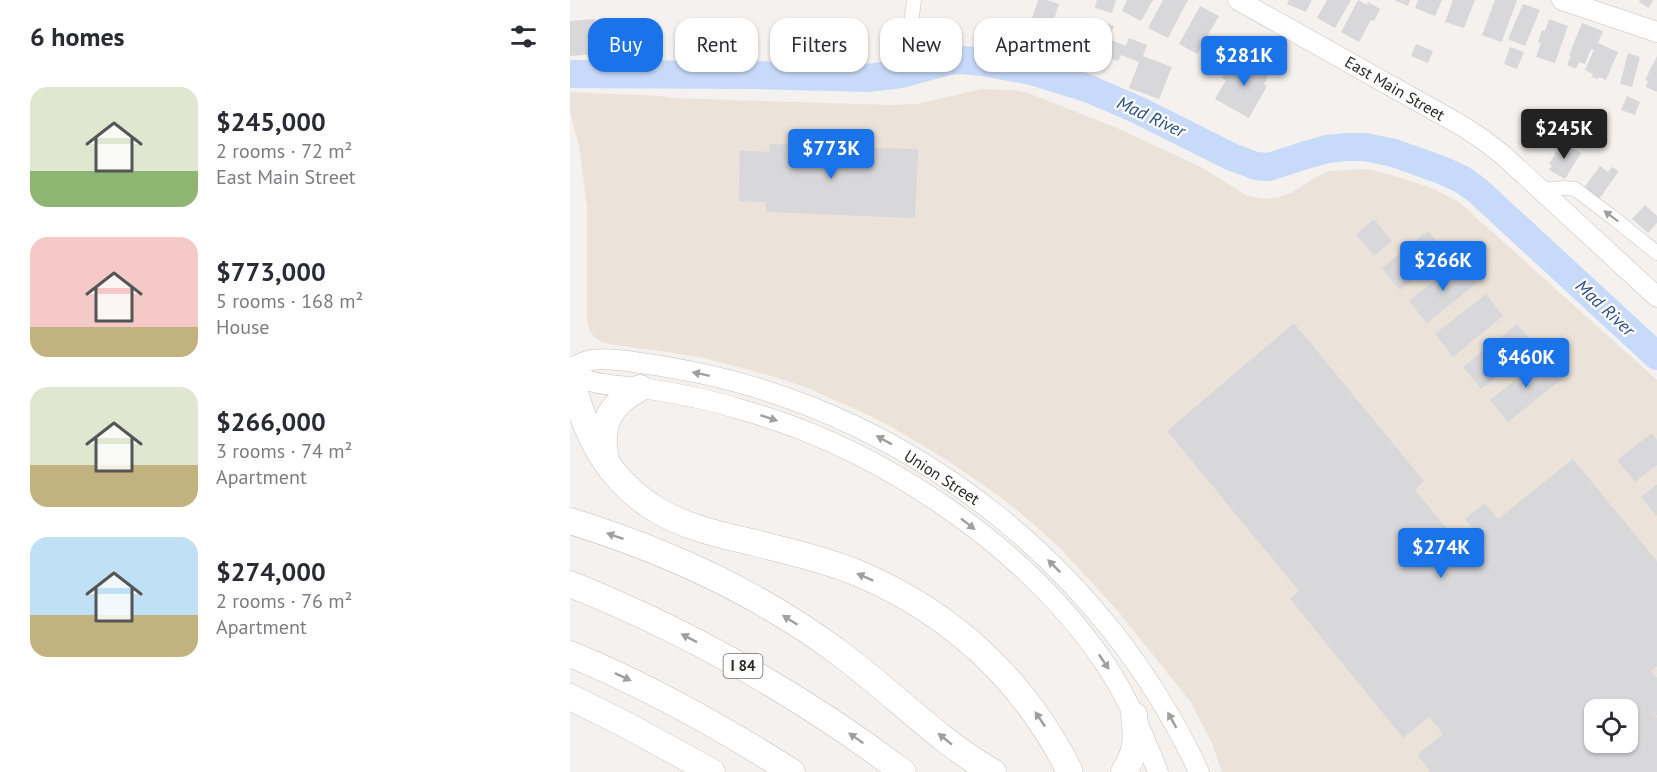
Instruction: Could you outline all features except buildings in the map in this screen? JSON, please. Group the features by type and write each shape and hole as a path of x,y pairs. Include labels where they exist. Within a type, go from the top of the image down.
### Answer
{"highway":[{"path":"570,377 585,421 608,465 634,493 649,505 668,516 713,533 798,553 836,565 883,585 925,609 971,642 1004,674 1040,719 1070,771"},
{"path":"608,465 603,436 607,419 616,406 640,388"},
{"path":"570,521 665,554 771,608 843,655 956,748 993,772"},
{"name":"I 84","path":"570,584 656,621 746,668 823,715 903,772"},
{"path":"570,654 647,688 687,709 792,772"},
{"path":"570,697 712,772"},
{"path":"570,710 649,746 685,756"},
{"path":"1124,772 1135,749 1134,715"}],"main road":[{"name":"East Main Street","path":"1238,0 1475,134 1542,190 1657,297"},
{"path":"1562,0 1603,7 1657,32"},
{"name":"Union Street","path":"570,370 592,360 615,360 685,370 742,384 800,402 855,426 895,446 934,470 975,498 1018,532 1065,576 1090,604 1149,682 1199,772"},
{"name":"Union Street","path":"570,370 593,382 715,402 780,422 842,447 920,490 954,513 993,543 1025,572 1061,608 1105,663 1134,715 1158,772"},
{"path":"920,490 934,470"}],"street":[{"path":"912,18 914,0"},
{"path":"1542,190 1575,189 1657,253"}],"shaded area":[{"path":"982,89 1015,90 1117,128 1199,166 1248,196 1266,199 1279,197 1291,193 1329,171 1368,169 1432,188 1459,202 1657,380 1657,772 1222,772 1212,743 1190,701 1117,610 1058,546 1017,510 947,460 892,427 805,387 704,358 608,344 593,336 587,321 587,207 579,146 570,112 570,92 672,98 916,104"}],"waterway":[{"name":"Mad River","path":"570,74 867,78 901,74 949,61 963,60 1032,71 1087,88 1138,110 1232,157 1256,166 1269,167 1327,149 1347,147 1365,147 1394,153 1444,171 1463,180 1478,191 1657,356"}]}
